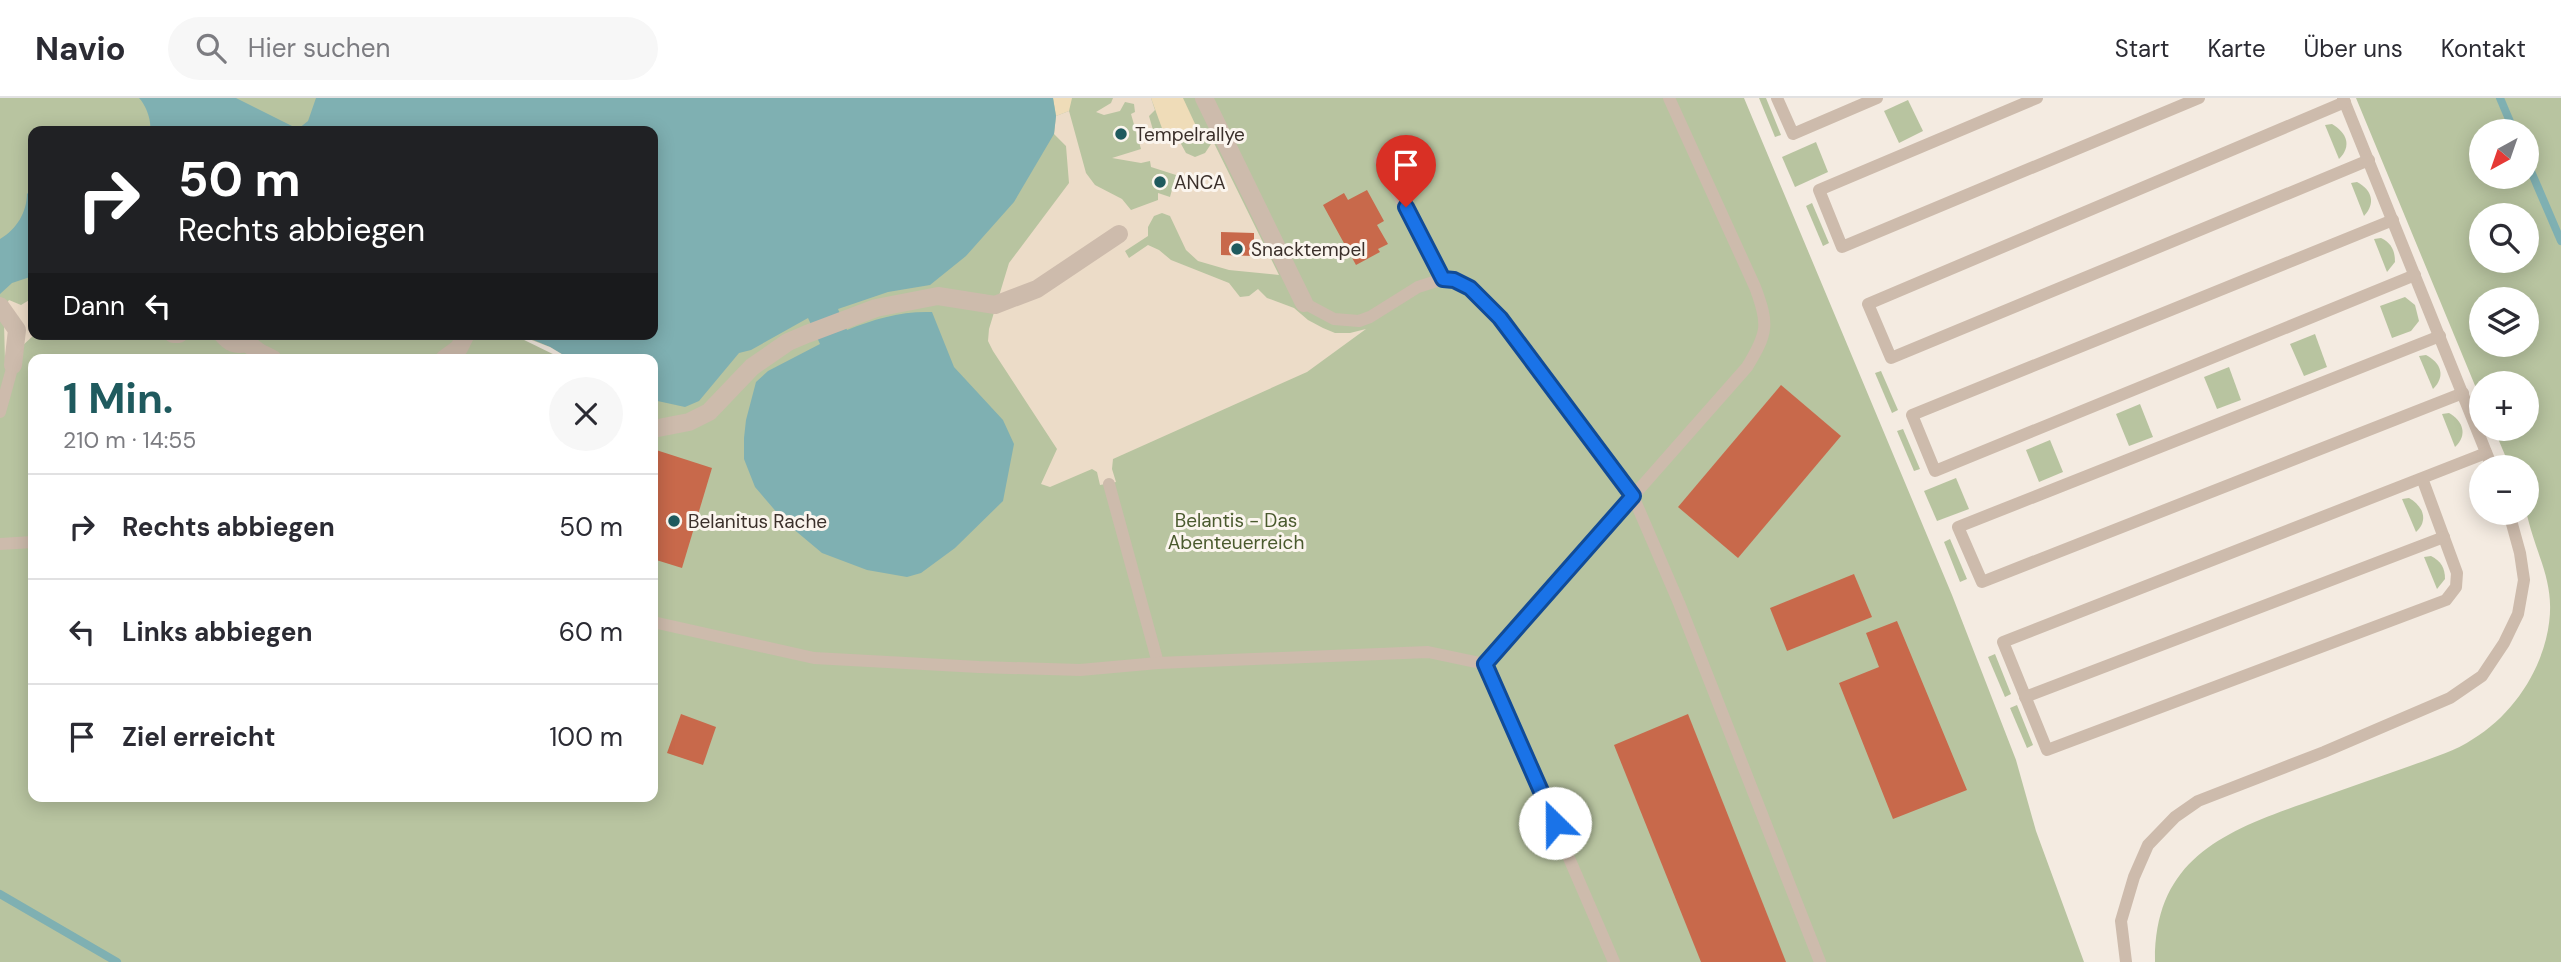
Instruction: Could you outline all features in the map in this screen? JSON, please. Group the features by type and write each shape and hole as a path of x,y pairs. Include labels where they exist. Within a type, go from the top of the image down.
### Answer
{"street":[{"path":"1204,98 1304,303"},
{"path":"658,428 689,422 709,412 752,367 788,342 807,334 876,308 938,296 995,305 1037,289 1119,234"},
{"path":"2,307 17,330 13,365"},
{"path":"227,340 237,346 247,343 263,354"},
{"path":"451,354 459,348 463,340"}],"lane":[{"path":"1485,664 1748,367 1762,343 1765,315 1669,98"},
{"path":"1777,98 1793,134 1877,98"},
{"path":"2037,98 1819,190 1842,247 2199,98"},
{"path":"2369,160 1891,358 1868,304 2344,100 2369,160 2393,219 2463,393 2486,453 2422,478 2003,642 2047,751 2446,600 2456,587 2457,573 2422,478"},
{"path":"1381,160 1443,279"},
{"path":"2393,219 1912,415 1935,471 2415,275"},
{"path":"1304,303 1334,319 1359,321 1418,287 1443,279 1454,280 1470,288 1500,318 1633,496 1679,603 1820,962"},
{"path":"2440,336 1958,527 1982,582 2463,393"},
{"path":"0,412 13,365"},
{"path":"1109,484 1158,663"},
{"path":"2126,962 2121,921 2134,877 2148,845 2175,817 2198,801 2324,752 2450,698 2482,676 2504,643 2518,614 2524,580 2513,525"},
{"path":"2025,697 2444,537"},
{"path":"0,544 28,542"},
{"path":"658,623 814,658 979,667 1080,670 1158,663 1428,652 1485,664"},
{"path":"1485,664 1614,962"}],"green space":[{"name":"Belantis - Das Abenteuerreich","path":"0,98 1744,98 1952,595 2016,760 2036,831 2084,962 0,962"},
{"path":"1759,98 1766,98 1781,135 1775,137"},
{"path":"2356,98 2561,98 2561,962 2155,962 2158,927 2166,899 2180,875 2220,839 2274,814 2458,748 2498,720 2519,696 2541,654 2546,639 2550,604 2546,575 2530,525 2539,525 2539,455 2505,455 2499,441 2539,441 2539,371 2469,371"},
{"path":"1908,100 1923,131 1899,143 1884,111"},
{"path":"2332,124 2341,131 2346,140 2346,149 2339,159 2325,125"},
{"path":"1816,142 1828,172 1795,187 1782,157"},
{"path":"2357,182 2371,197 2370,206 2364,216 2351,183"},
{"path":"1812,203 1829,243 1823,246 1806,206"},
{"path":"2381,238 2392,247 2394,254 2395,262 2387,272 2374,239"},
{"path":"2405,297 2415,305 2419,321 2411,331 2392,338 2380,306"},
{"path":"2315,334 2327,367 2304,376 2290,344"},
{"path":"2426,355 2440,370 2440,379 2433,389 2419,356"},
{"path":"2229,367 2241,400 2217,409 2204,377"},
{"path":"1881,371 1898,410 1892,413 1875,373"},
{"path":"2140,404 2153,437 2129,446 2116,414"},
{"path":"2449,413 2458,420 2463,433 2455,447 2442,414"},
{"path":"1903,429 1920,469 1914,471 1897,431"},
{"path":"2050,440 2063,472 2039,482 2026,450"},
{"path":"1956,478 1969,509 1937,521 1924,491"},
{"path":"2409,498 2418,505 2423,514 2422,523 2416,532 2402,499"},
{"path":"1950,539 1967,579 1960,582 1944,542"},
{"path":"2431,556 2442,565 2444,571 2445,579 2437,589 2424,557"},
{"path":"1995,654 2011,694 2005,697 1988,657"},
{"path":"2017,705 2033,745 2027,748 2010,708"}],"sand":[{"path":"1053,98 1072,98 1069,111 1056,116"},
{"path":"1151,98 1183,98 1196,126 1190,137 1180,142 1163,131"}],"shaded area":[{"path":"1113,98 1151,98 1155,110 1149,116 1153,130 1158,133 1163,131 1180,142 1186,153 1195,157 1205,153 1213,141 1279,275 1229,270 1198,261 1186,250 1170,216 1162,213 1154,216 1148,227 1148,236 1125,251 1129,258 1148,245 1171,260 1229,283 1240,297 1249,296 1258,289 1267,298 1294,308 1308,320 1335,333 1366,329 1307,372 1113,459 1112,469 1116,482 1100,485 1097,472 1092,469 1050,487 1041,484 1057,449 993,351 988,341 989,329 1009,263 1069,183 1066,146 1054,134 1056,116 1069,111 1086,173 1095,185 1122,199 1131,210 1158,200 1158,193 1170,197 1176,175 1151,167 1150,161 1141,163 1112,158 1141,149 1131,114 1135,112 1134,104 1125,102 1120,111 1104,115 1096,112 1111,103"},
{"path":"9,300 21,305 28,301 29,340 5,362 4,322 0,313"}],"water":[{"path":"139,98 236,98 292,126 150,126"},
{"path":"316,98 1053,98 1056,116 1054,134 1014,202 966,256 930,285 888,292 838,309 847,330 888,316 932,312 954,367 1003,420 1014,444 1003,501 955,548 921,573 907,577 867,570 822,553 785,522 755,487 744,459 744,438 756,382 768,371 820,344 808,318 751,350 739,353 699,401 685,407 658,401 658,354 562,354 534,340 658,340 658,126 302,126 308,121"},
{"path":"27,193 28,278 12,283 0,294 0,239 20,219"}],"pier":[{"path":"524,340 532,340 562,354 553,354"}],"building":[{"path":"1367,190 1384,221 1377,225 1388,244 1378,249 1380,252 1356,265 1323,205 1344,193 1348,200"},
{"name":"Snacktempel","path":"1221,232 1254,233 1254,256 1221,255"},
{"path":"1781,385 1841,436 1738,558 1678,507"},
{"name":"Belanitus Rache","path":"658,451 712,468 682,568 658,561"},
{"path":"1854,574 1872,617 1787,651 1770,608"},
{"path":"1897,621 1967,790 1893,819 1839,683 1879,667 1866,633"},
{"path":"681,714 716,727 703,765 667,753"},
{"path":"1688,714 1786,962 1701,962 1614,745"}],"waterway":[{"path":"2500,98 2509,119"},
{"path":"2539,189 2561,241"},
{"path":"0,894 117,962"}],"place":[{"name":"Tempelrallye","path":"1121,134"},
{"name":"ANCA","path":"1160,182"},
{"name":"Snacktempel","path":"1237,249"},
{"name":"Belanitus Rache","path":"674,521"}],"route":[{"path":"1406,207 1443,279 1454,280 1470,288 1487,303 1633,496 1485,664 1555,823"}]}
